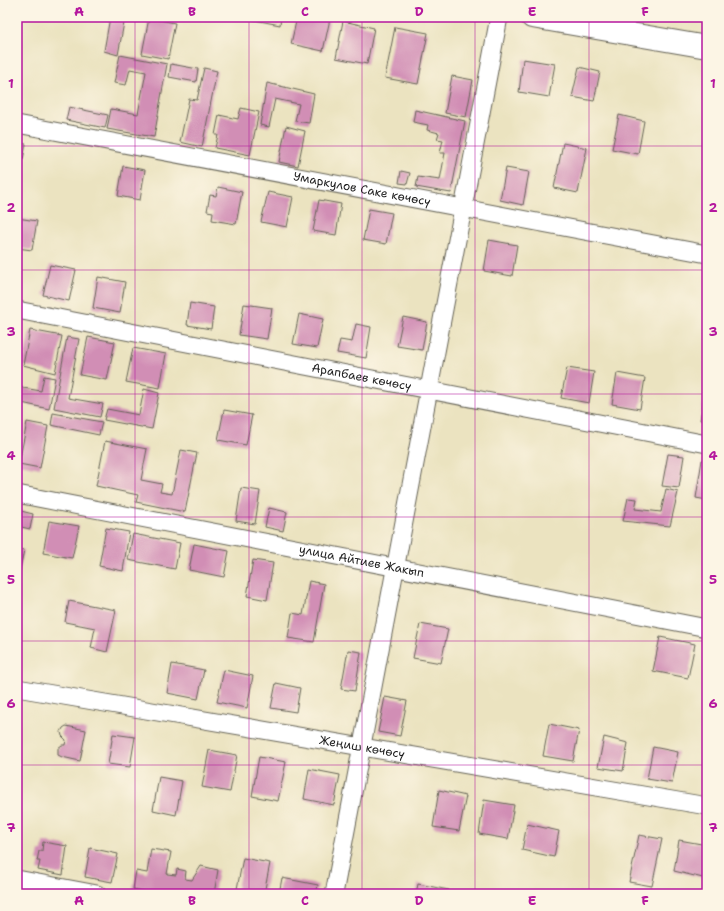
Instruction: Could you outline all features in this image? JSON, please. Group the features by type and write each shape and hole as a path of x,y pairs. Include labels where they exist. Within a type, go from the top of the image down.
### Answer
{"main road":[{"path":"532,17 707,47"}],"street":[{"path":"334,894 499,17"},
{"name":"Умаркулов Саке көчөсү","path":"17,124 707,254"},
{"name":"Арапбаев көчөсү","path":"17,310 707,444"},
{"name":"улица Айтиев Жакып","path":"17,494 707,628"},
{"name":"Жеңиш көчөсү","path":"17,688 707,806"},
{"path":"17,879 98,894"}],"building":[{"path":"110,17 125,17 118,55 104,51"},
{"path":"244,17 281,17 280,25"},
{"path":"297,17 319,17 330,19 323,51 291,44"},
{"path":"149,18 175,23 168,59 142,54"},
{"path":"343,21 374,28 367,64 336,58"},
{"path":"395,27 428,33 418,84 385,78"},
{"path":"120,55 167,64 154,137 107,129 111,109 138,114 146,72 130,69 126,85 114,83"},
{"path":"523,59 555,64 549,97 519,92"},
{"path":"171,64 198,69 196,82 169,77"},
{"path":"579,67 600,72 594,101 572,97"},
{"path":"204,68 217,71 202,147 180,142 189,99 197,100"},
{"path":"452,76 473,80 466,117 445,113"},
{"path":"267,83 314,94 309,123 295,121 299,104 275,99 269,127 260,125"},
{"path":"69,107 108,115 105,128 66,120"},
{"path":"241,108 259,112 250,155 215,148 218,135 215,135 219,115 238,119"},
{"path":"415,110 465,121 451,193 416,187 418,177 440,180 445,153 440,153 443,140 437,139 439,133 427,130 428,125 413,122"},
{"path":"619,115 644,121 638,154 612,149"},
{"path":"286,126 305,131 298,166 279,162"},
{"path":"17,143 26,144 23,160 17,159"},
{"path":"563,143 587,148 578,193 554,188"},
{"path":"123,166 145,170 140,200 118,196"},
{"path":"506,168 529,172 523,205 500,200"},
{"path":"401,171 410,173 407,184 399,183"},
{"path":"218,187 242,192 236,224 212,220 213,212 207,211 210,195 216,196"},
{"path":"268,192 293,197 287,227 261,222"},
{"path":"319,200 341,204 336,235 313,231"},
{"path":"369,209 392,213 386,244 363,240"},
{"path":"17,218 37,221 32,250 17,248"},
{"path":"489,240 517,245 512,276 484,271"},
{"path":"50,265 76,270 69,301 43,295"},
{"path":"98,277 125,282 120,313 93,308"},
{"path":"190,303 214,307 211,329 187,325"},
{"path":"244,304 272,308 267,339 239,335"},
{"path":"299,314 323,319 317,348 293,344"},
{"path":"403,317 427,322 422,350 397,346"},
{"path":"356,324 371,327 366,358 337,353 340,340 352,342"},
{"path":"30,330 62,336 55,373 23,365"},
{"path":"67,337 79,339 68,398 103,404 100,417 54,408"},
{"path":"88,337 115,342 107,380 80,375"},
{"path":"133,348 166,354 160,388 126,382"},
{"path":"567,368 594,372 589,403 561,398"},
{"path":"617,373 645,378 640,409 612,404"},
{"path":"44,376 55,378 49,409 17,402 17,387 41,391"},
{"path":"707,387 707,421 700,420"},
{"path":"144,389 159,393 152,429 104,420 107,409 139,415"},
{"path":"224,410 252,415 246,445 218,440"},
{"path":"53,413 102,422 99,435 51,425"},
{"path":"27,422 48,426 40,468 19,464"},
{"path":"105,441 147,449 141,480 162,484 160,492 172,494 181,450 197,453 185,512 136,502 138,495 96,486"},
{"path":"668,454 684,456 679,488 662,486"},
{"path":"702,460 707,461 707,500 696,498"},
{"path":"241,488 260,491 255,524 236,521"},
{"path":"666,489 678,492 670,526 623,521 628,498 637,499 635,509 661,512"},
{"path":"269,508 287,512 283,531 265,527"},
{"path":"17,510 33,514 30,529 17,526"},
{"path":"49,521 79,526 72,558 43,553"},
{"path":"106,528 129,532 123,571 99,566"},
{"path":"133,534 180,543 175,569 128,560"},
{"path":"194,544 229,551 224,577 189,570"},
{"path":"17,549 24,550 18,578 17,578"},
{"path":"253,560 273,563 267,600 247,596"},
{"path":"309,581 324,584 314,642 288,638 292,613 303,615"},
{"path":"69,601 116,610 107,652 91,648 95,628 65,622"},
{"path":"420,624 448,629 441,663 413,658"},
{"path":"660,637 695,644 688,678 653,671"},
{"path":"348,650 361,652 355,691 341,689"},
{"path":"172,664 204,670 198,699 167,693"},
{"path":"224,670 253,676 247,708 217,702"},
{"path":"276,683 300,688 296,712 271,708"},
{"path":"385,697 407,701 400,736 378,732"},
{"path":"549,724 579,730 573,761 543,756"},
{"path":"66,726 86,730 80,761 58,755 58,748 65,745 66,740 62,736 61,732"},
{"path":"113,734 135,737 130,767 108,764"},
{"path":"604,737 628,743 623,771 598,767"},
{"path":"653,747 678,752 672,783 647,779"},
{"path":"209,750 237,755 230,792 202,787"},
{"path":"259,757 286,762 278,801 252,796"},
{"path":"309,769 340,775 334,805 304,799"},
{"path":"159,777 182,781 176,815 153,810"},
{"path":"439,790 466,796 459,831 433,827"},
{"path":"484,800 514,805 508,839 479,834"},
{"path":"527,824 559,831 554,857 522,850"},
{"path":"639,835 662,839 652,886 629,882"},
{"path":"679,840 707,845 707,879 674,871"},
{"path":"43,842 67,846 63,875 38,870 40,861 37,861 39,851 42,851"},
{"path":"90,848 118,854 112,882 85,877"},
{"path":"151,849 171,852 167,874 176,875 177,869 186,871 185,879 192,880 201,866 218,870 214,894 159,894 133,889 136,871 147,873"},
{"path":"243,858 270,863 264,894 236,894"},
{"path":"282,878 318,885 316,894 279,894"},
{"path":"418,884 449,890 448,894 416,894"}]}
